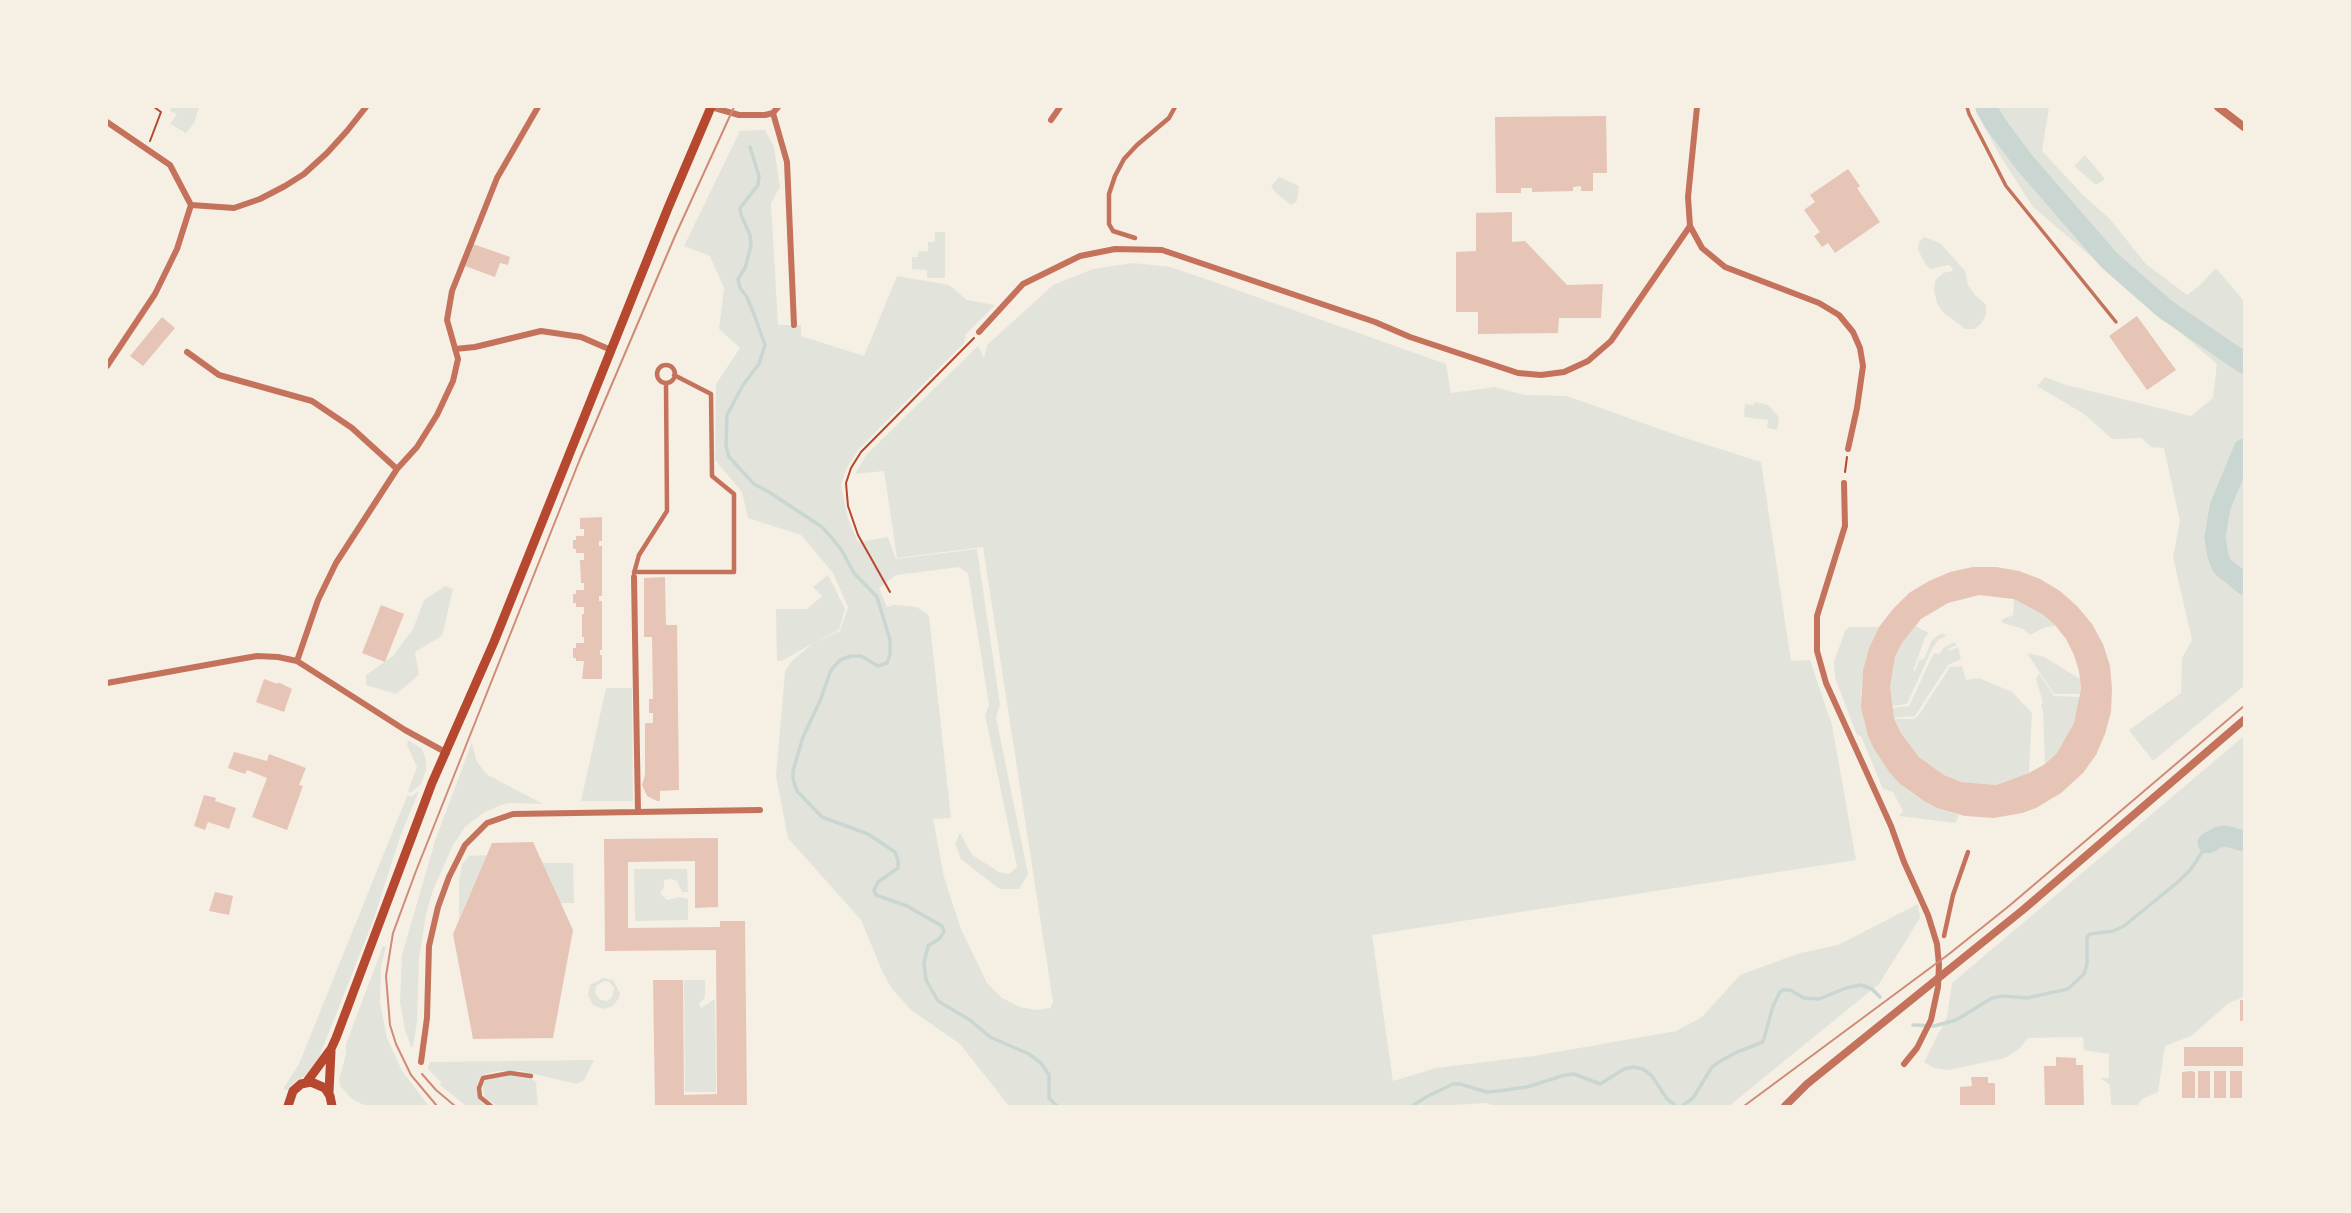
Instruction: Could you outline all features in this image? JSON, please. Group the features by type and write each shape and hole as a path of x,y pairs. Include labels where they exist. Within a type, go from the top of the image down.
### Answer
{"main road":[{"path":"288,1106 293,1091 306,1083 331,1049 432,783 494,642 711,107"},
{"path":"331,1049 329,1092 333,1105"},
{"path":"306,1083 321,1085 329,1092"}],"street":[{"path":"191,205 234,208 285,186 304,174 327,153 366,107"},
{"path":"297,661 318,600 336,564 397,469 417,447 437,415 453,380 458,359 447,320 457,274 505,160 538,107"},
{"path":"711,107 747,116 773,113 778,107"},
{"path":"1051,120 1060,107"},
{"path":"1135,238 1113,231 1108,223 1109,194 1124,159 1169,118 1175,107"},
{"path":"1697,107 1688,197 1690,226 1702,248 1725,267 1819,303 1839,315 1853,332 1860,348 1863,366 1848,449"},
{"path":"2218,107 2244,127"},
{"path":"773,113 788,162 794,325"},
{"path":"107,122 170,165 191,205 177,249 155,294 107,366"},
{"path":"979,332 1023,284 1080,256 1115,249 1162,250 1518,373 1541,376 1564,372 1588,361 1611,341 1690,226"},
{"path":"456,349 541,331 581,337 611,350"},
{"path":"187,352 219,375 312,401 352,428 397,469"},
{"path":"634,575 734,572 734,494 712,476 711,394 674,375 670,366 660,368 657,373 658,379 666,383 671,382 674,375"},
{"path":"638,812 634,575 639,555 667,511 666,383"},
{"path":"1844,483 1844,529 1817,616 1817,651 1826,683 1891,826 1928,915 1937,944 1939,965 1931,1020 1917,1048 1904,1064"},
{"path":"107,683 257,656 278,657 297,661 405,730 447,753"},
{"path":"1785,1106 1807,1084 2024,909 2244,720"},
{"path":"421,1062 427,1018 429,946 434,921 452,870 465,845 478,830 498,817 513,814 760,810"},
{"path":"1944,936 1953,895 1968,852"},
{"path":"491,1106 480,1097 479,1088 483,1078 510,1073 531,1076"}],"lane":[{"path":"1967,107 2006,186 2116,322"}],"path":[{"path":"147,149 161,112 154,107"},
{"path":"890,592 858,535 848,506 846,482 861,452 938,377 979,332"},
{"path":"1844,483 1848,449"}],"shaded area":[{"path":"171,107 199,107 194,123 186,133 170,124 177,114 170,111"},
{"path":"1975,107 2049,107 2042,151 2083,195 2109,218 2146,264 2187,295 2216,268 2244,301 2244,686 2153,761 2129,730 2181,693 2182,658 2192,640 2173,557 2180,521 2164,448 2151,447 2142,438 2112,439 2084,414 2037,386 2045,377 2066,385 2191,416 2213,398 2217,364 2033,207 1999,154"},
{"path":"765,130 774,147 780,187 771,203 778,325 801,325 801,336 864,356 897,276 949,285 967,300 995,305 966,334 964,343 859,449 846,469 841,485 848,519 858,542 888,537 896,559 977,549 1000,705 996,717 1028,874 1019,889 1000,889 961,859 955,843 960,833 972,855 999,872 1009,874 1017,867 985,715 989,705 968,573 959,567 896,575 879,588 887,607 917,607 929,616 951,818 933,819 944,877 961,929 987,983 1002,998 1020,1007 1036,1010 1050,1008 1053,1002 983,547 897,558 884,471 855,474 867,454 978,346 984,358 987,345 1053,285 1093,269 1133,263 1170,267 1446,364 1451,393 1495,387 1524,395 1567,396 1761,462 1791,661 1810,660 1832,725 1856,860 1372,935 1393,1081 1436,1068 1534,1056 1676,1031 1702,1017 1740,975 1800,953 1838,945 1918,904 1920,918 1879,984 1729,1106 1491,1106 1488,1103 1438,1106 1009,1106 960,1044 911,1010 892,989 861,920 788,838 776,776 785,671 791,662 813,643 840,631 848,607 833,573 801,535 748,518 742,492 715,460 716,384 740,348 719,329 724,288 710,256 684,246 740,131"},
{"path":"2085,155 2105,179 2096,185 2074,166"},
{"path":"1279,177 1299,186 1297,201 1291,205 1271,186"},
{"path":"935,232 945,232 945,278 927,278 927,270 912,269 912,257 918,257 918,252 928,251 928,242 935,242"},
{"path":"1924,237 1940,243 1965,271 1968,285 1986,305 1986,315 1974,329 1965,329 1943,312 1937,303 1935,281 1943,273 1953,269 1949,265 1930,269 1926,265 1918,250 1919,242"},
{"path":"1755,402 1768,405 1779,417 1777,430 1767,428 1768,420 1744,417 1745,404 1753,405"},
{"path":"828,575 845,609 839,630 782,661 777,661 776,609 807,609 822,596 813,587"},
{"path":"445,586 453,589 442,636 415,652 419,675 396,694 366,685 366,675 393,656 413,629 424,600"},
{"path":"2014,599 2042,614 2056,626 2045,627 2030,635 2023,629 2003,623 2001,620 2013,615"},
{"path":"1915,626 1929,633 1925,637 1913,671 1919,660 1924,659 1932,640 1940,634 1948,635 1938,640 1932,649 1907,704 1892,706 1890,687 1895,657"},
{"path":"1849,627 1879,627 1863,670 1861,693 1864,722 1874,749 1890,773 1911,793 1937,808 1959,815 1955,823 1899,816 1903,811 1893,792 1883,789 1861,736 1857,735 1835,678 1834,662 1845,631"},
{"path":"1954,642 1957,645 1948,649 1949,651 1958,647 1961,659 1948,665 1915,716 1894,718 1892,708 1909,706 1934,653 1940,654 1943,648"},
{"path":"2027,653 2044,657 2080,679 2081,694 2054,694"},
{"path":"1962,666 1966,680 1979,678 2012,692 2032,713 2029,773 1995,785 1961,782 1944,775 1919,757 1901,733 1895,719 1913,719 1918,716 1950,667"},
{"path":"2039,673 2054,696 2080,697 2074,723 2066,739 2057,753 2045,764 2041,706 2043,702 2036,679"},
{"path":"606,688 632,688 633,801 581,801"},
{"path":"2244,736 2244,997 2229,1003 2191,1036 2165,1046 2158,1092 2142,1099 2137,1106 2111,1106 2110,1085 2100,1078 2109,1078 2109,1054 2084,1050 2083,1037 2028,1038 2019,1049 2005,1058 1948,1070 1934,1068 1924,1062 1947,1017 1952,983"},
{"path":"408,740 422,749 426,760 421,784 410,793 408,791 417,767 407,745"},
{"path":"472,742 476,760 486,774 543,804 511,803 483,813 465,827 453,845 433,890 426,914 419,958 417,1022 411,1047 400,1002 402,955 435,841"},
{"path":"419,791 401,834 373,921 319,1057 305,1076 287,1090 283,1089 299,1064 407,796"},
{"path":"487,855 459,919 462,864 469,856"},
{"path":"539,863 573,863 574,903 558,903"},
{"path":"634,869 687,869 688,892 682,892 677,881 671,879 664,880 660,893 667,900 679,897 688,899 688,920 635,921"},
{"path":"383,946 386,947 381,966 380,1003 387,1038 402,1071 429,1106 366,1106 352,1099 341,1087 339,1080 346,1044"},
{"path":"603,978 613,980 620,993 619,998 613,1006 603,1009 593,1005 588,995 590,985","holes":["604,981 610,982 614,988 612,997 607,1001 600,1000 595,993 596,986"]},
{"path":"684,980 705,980 705,998 699,1004 701,1008 715,999 716,1092 685,1092"},
{"path":"594,1060 584,1080 577,1084 521,1071 498,1071 482,1075 477,1091 481,1102 486,1106 467,1106 439,1084 442,1083 428,1069 430,1062"},
{"path":"515,1075 531,1078 536,1082 538,1106 497,1106 484,1097 483,1084 487,1078"}],"building":[{"path":"1606,116 1607,173 1593,173 1593,191 1581,191 1581,186 1573,187 1573,191 1532,192 1532,188 1521,188 1521,193 1496,193 1495,117"},
{"path":"1848,169 1860,186 1857,188 1880,222 1835,253 1828,243 1822,247 1814,236 1820,232 1804,210 1815,202 1810,195"},
{"path":"1512,212 1512,242 1525,241 1567,285 1603,284 1601,318 1559,318 1558,333 1478,334 1478,312 1456,312 1456,252 1476,251 1476,213"},
{"path":"473,244 510,257 508,265 500,263 495,277 465,266"},
{"path":"2137,316 2176,370 2147,390 2109,336"},
{"path":"162,317 175,328 143,366 130,356"},
{"path":"602,517 602,541 599,541 599,546 602,546 602,596 599,596 599,601 602,601 602,679 582,679 584,661 576,661 576,658 573,658 573,648 576,648 576,643 584,643 584,607 576,607 573,594 576,594 576,590 584,590 580,560 584,560 584,553 576,553 573,540 576,540 576,536 584,536 584,529 580,529 580,518"},
{"path":"1973,567 1996,567 2019,571 2040,579 2060,591 2092,624 2103,644 2110,666 2111,712 2096,755 2083,773 2061,793 2022,813 1994,818 1965,816 1937,808 1900,784 1874,749 1868,736 1861,708 1863,670 1879,627 1909,593 1950,572","holes":["1979,595 2014,599 2042,614 2055,625 2074,655 2081,689 2074,723 2057,753 2029,773 1996,785 1961,782 1944,775 1919,757 1901,733 1894,718 1890,687 1895,657 1902,643 1921,619 1948,603"]},
{"path":"665,577 666,625 677,625 679,790 660,791 660,801 657,801 647,796 642,785 645,775 645,723 653,723 653,713 649,713 649,699 653,699 652,637 644,637 644,578"},
{"path":"381,605 404,614 385,662 362,653"},
{"path":"264,679 292,689 284,712 256,702"},
{"path":"234,752 267,761 269,754 306,768 299,785 303,786 287,830 252,817 267,778 247,770 245,774 228,768"},
{"path":"204,795 236,808 229,829 208,822 205,830 194,826"},
{"path":"718,838 718,907 695,908 695,861 628,862 628,928 720,927 720,921 745,921 747,1106 655,1106 653,980 683,980 684,1095 717,1094 716,950 605,951 604,839"},
{"path":"533,842 573,930 553,1038 473,1039 453,934 492,843"},
{"path":"215,892 233,896 229,915 209,911"},
{"path":"2240,1000 2244,1000 2244,1021 2240,1021"},
{"path":"2184,1047 2244,1047 2244,1066 2184,1066"},
{"path":"2056,1057 2076,1058 2076,1065 2083,1065 2084,1106 2045,1106 2044,1066 2056,1066"},
{"path":"2198,1071 2210,1071 2210,1098 2198,1098"},
{"path":"2214,1071 2226,1071 2226,1098 2214,1098"},
{"path":"2230,1071 2242,1071 2242,1098 2230,1098"},
{"path":"2182,1072 2195,1072 2195,1098 2182,1098"},
{"path":"1971,1077 1988,1077 1988,1083 1995,1083 1995,1106 1960,1106 1960,1087 1972,1086"}],"waterway":[{"path":"1986,107 2024,162 2109,260 2165,309 2244,363"},
{"path":"750,147 759,176 758,185 740,208 751,246 745,268 738,279 765,345 759,364 743,385 727,415 726,446 729,457 754,484 822,527 832,538 854,573 877,597 890,640 887,663 878,666 861,656 851,656 840,660 831,670 803,737 793,779 797,791 822,817 868,834 895,852 898,868 878,882 874,890 876,895 907,906 942,926 944,932 928,946 924,963 926,980 938,1001 970,1020 990,1037 1029,1054 1041,1063 1049,1075 1049,1098 1057,1106"},
{"path":"2244,449 2220,507 2215,537 2222,566 2244,584"},
{"path":"2208,843 2226,836 2244,841"},
{"path":"1913,1025 1934,1026 1956,1020 1992,998 2027,998 2068,989 2084,974 2087,964 2087,937 2124,926 2179,881 2191,869 2208,843"},
{"path":"1682,1106 1693,1098 1712,1067 1737,1052 1763,1042 1773,1006 1783,990 1790,990 1804,998 1819,999 1861,985 1872,989 1880,997"},
{"path":"1412,1106 1453,1084 1487,1092 1527,1087 1574,1074 1600,1084 1624,1069 1633,1067 1643,1069 1652,1076 1667,1099 1676,1106"}],"tram line":[{"path":"437,1106 411,1075 390,1025 386,976 393,933 580,459 675,236 734,107"},
{"path":"1744,1106 1949,954 2244,706"},
{"path":"422,1074 455,1106"}]}
